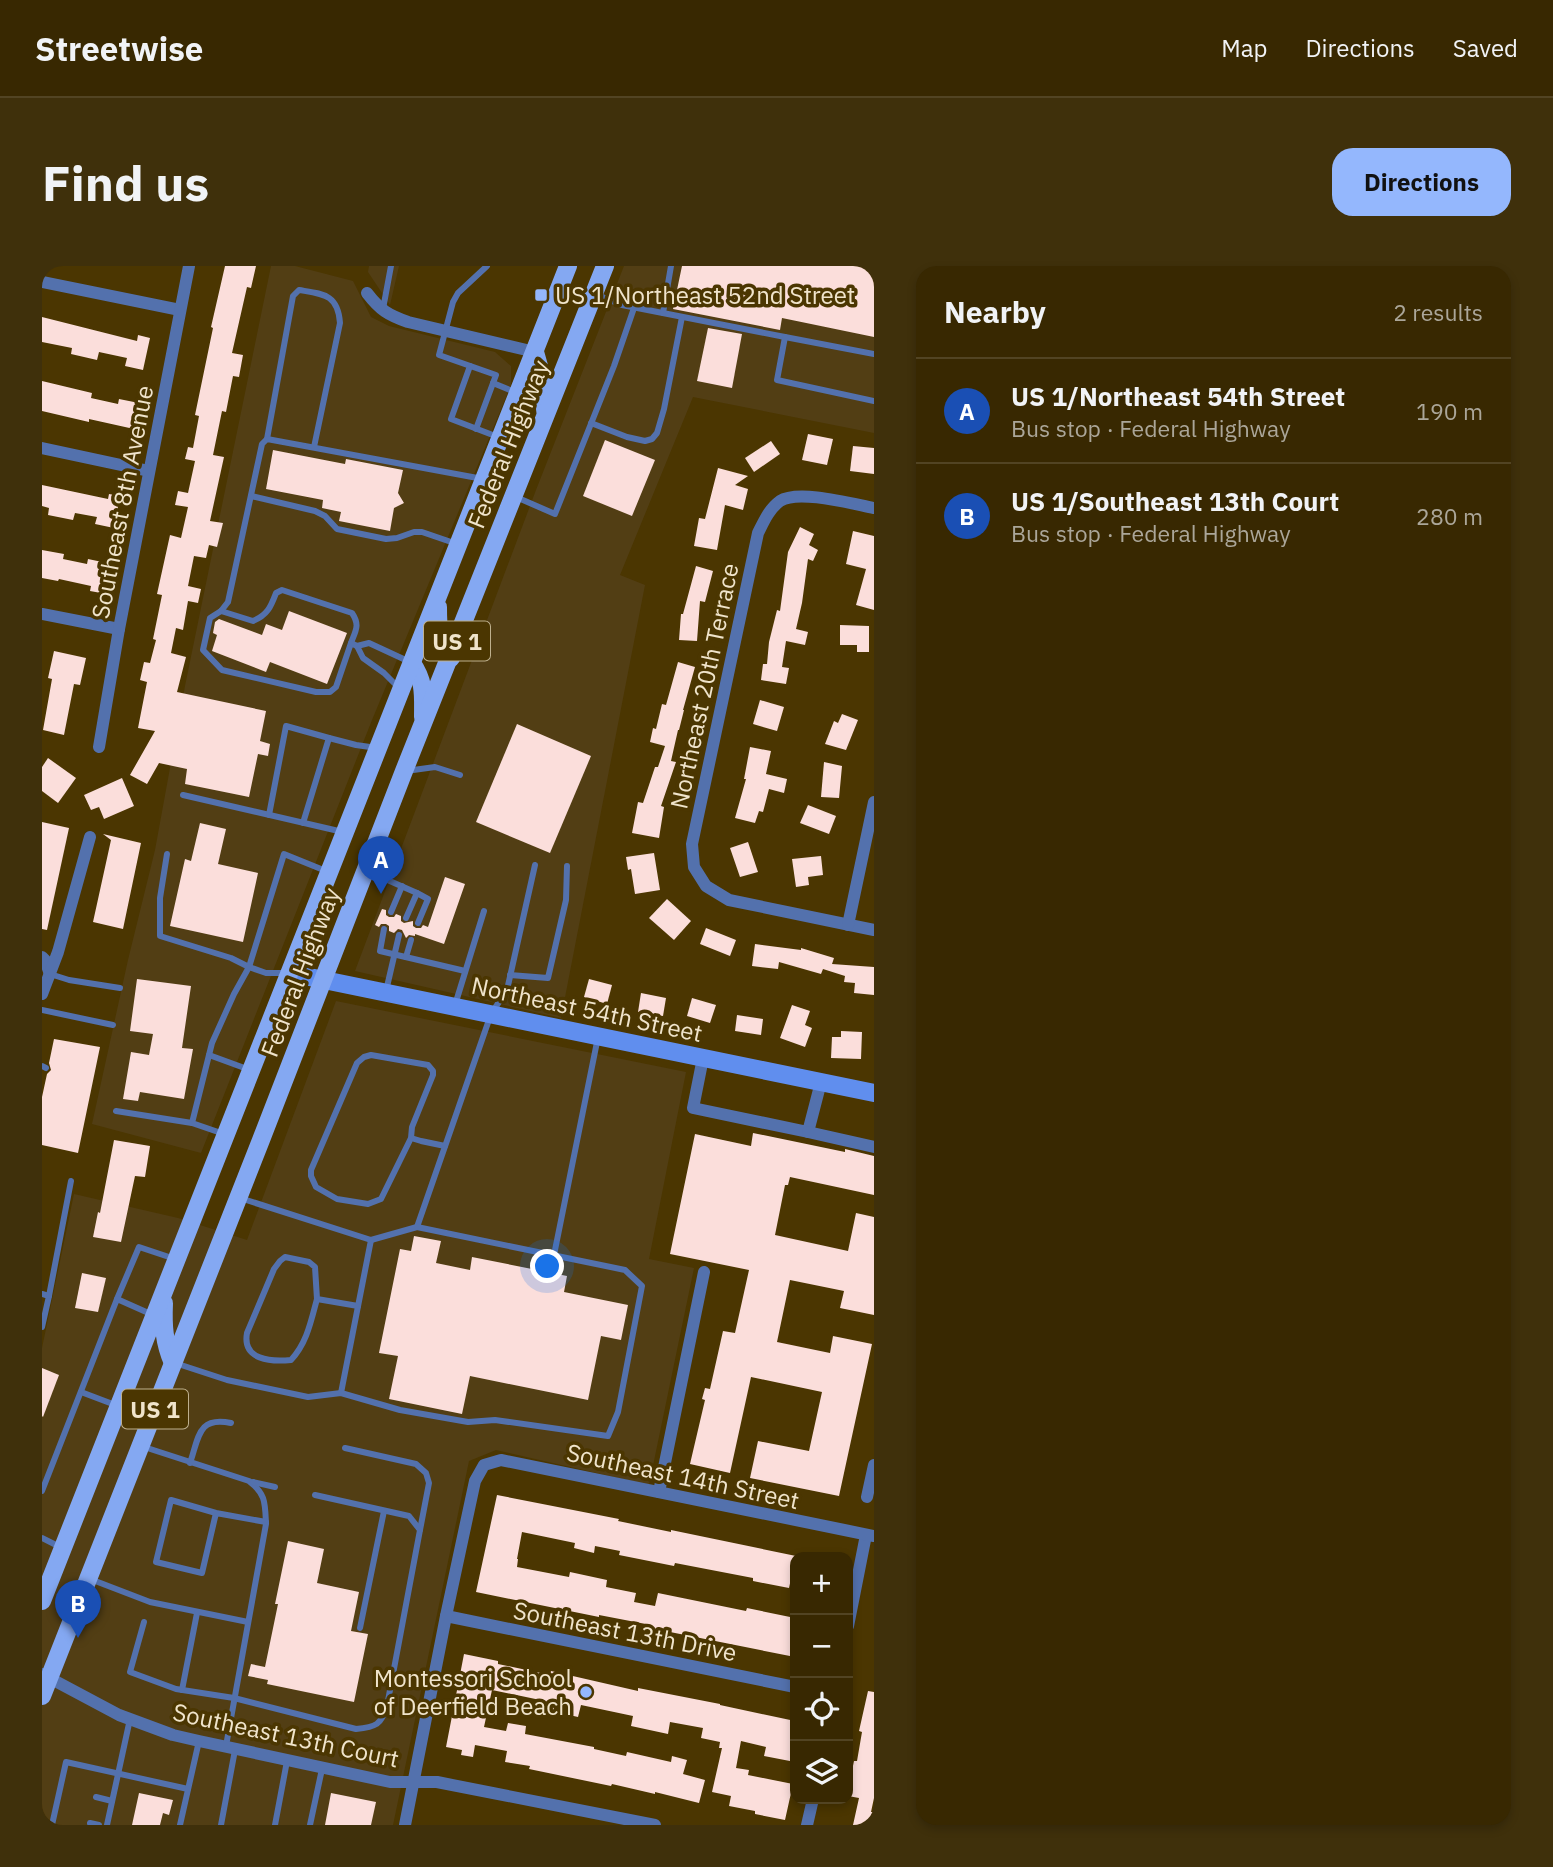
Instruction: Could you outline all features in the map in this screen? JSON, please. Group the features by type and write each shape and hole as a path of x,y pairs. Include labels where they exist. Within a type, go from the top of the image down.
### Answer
{"main road":[{"name":"Federal Highway","path":"42,1601 568,266"},
{"name":"Federal Highway","path":"42,1696 46,1676 88,1578 605,266"},
{"path":"535,352 546,391 544,421"},
{"path":"438,597 438,635 444,650 451,658"},
{"path":"412,663 423,684 423,728"},
{"path":"164,1293 163,1330 173,1363"}],"street":[{"name":"Southeast 8th Avenue","path":"99,747 189,266"},
{"path":"42,282 180,310"},
{"path":"367,293 377,307 390,316 535,352"},
{"path":"42,448 149,471"},
{"name":"Northeast 20th Terrace","path":"848,925 729,900 706,886 694,867 692,844 758,533 768,513 782,499 794,497 818,497 874,508"},
{"path":"42,614 119,629"},
{"path":"874,802 848,925 874,930"},
{"path":"42,994 58,952 90,837"},
{"path":"42,957 50,974"},
{"name":"Northeast 54th Street","path":"290,973 874,1093"},
{"path":"703,1058 694,1108 874,1147"},
{"path":"808,1132 821,1082"},
{"path":"659,1492 704,1272"},
{"name":"Southeast 14th Street","path":"446,1616 475,1481 484,1465 501,1460 870,1536"},
{"path":"867,1497 874,1465"},
{"path":"851,1615 870,1536"},
{"path":"405,1825 446,1616"},
{"name":"Southeast 13th Drive","path":"446,1616 790,1686"},
{"name":"Southeast 13th Court","path":"46,1676 118,1715 173,1735 230,1749 390,1782 437,1782 620,1822 655,1825"},
{"path":"807,1825 812,1804"}],"lane":[{"path":"383,311 391,266"},
{"path":"476,429 496,375 439,355 458,293 487,266"},
{"path":"663,313 671,266"},
{"path":"221,611 253,621 269,611 276,593 282,590 352,613 358,621 354,645 336,687 330,692 316,692 222,670 203,650 210,618 228,602 261,444 267,439 293,296 299,290 325,294 331,298 340,314 314,447"},
{"path":"594,293 634,308 874,354"},
{"path":"514,496 555,514 634,308"},
{"path":"591,423 627,437 645,441 652,439 657,433 664,409 682,317"},
{"path":"785,337 777,380 874,401"},
{"path":"470,366 451,419 501,438"},
{"path":"493,383 518,394"},
{"path":"267,439 484,480"},
{"path":"251,496 314,511 326,516 337,529 386,539 422,532 459,544"},
{"path":"354,645 369,643 412,663"},
{"path":"354,645 363,658 401,690"},
{"path":"269,815 286,726 356,745 378,748"},
{"path":"303,822 329,738"},
{"path":"404,771 435,767 460,775"},
{"path":"183,795 345,832"},
{"path":"167,854 160,898 160,936 231,958 266,973 290,973"},
{"path":"192,1124 212,1043 249,967 284,854 329,873"},
{"path":"417,1227 491,1014 507,990 535,865"},
{"path":"510,975 548,978 566,900 567,866"},
{"path":"366,870 428,899 418,923"},
{"path":"391,912 401,887"},
{"path":"406,918 417,893"},
{"path":"455,1007 484,911"},
{"path":"384,929 380,951 465,971"},
{"path":"386,993 399,935"},
{"path":"406,957 411,940"},
{"path":"50,974 69,980 120,988"},
{"path":"42,1010 113,1025"},
{"path":"554,1255 598,1036"},
{"path":"209,1055 251,1070"},
{"path":"371,1055 428,1065 433,1071 412,1127 411,1138 381,1199 368,1204 337,1199 316,1187 311,1176 357,1063 364,1057 371,1055"},
{"path":"116,1111 192,1124 226,1134"},
{"path":"411,1138 445,1146"},
{"path":"42,1327 45,1295 71,1181"},
{"path":"173,1363 227,1380 308,1397 341,1393 400,1410 468,1422 495,1420 608,1436 618,1412 642,1286 625,1270 417,1227 371,1240 239,1197"},
{"path":"341,1393 371,1240"},
{"path":"42,1491 139,1247 177,1259"},
{"path":"285,1257 309,1262 315,1267 317,1299 308,1333 300,1350 291,1360 277,1362 247,1350 247,1333 274,1269 285,1257"},
{"path":"117,1299 155,1315"},
{"path":"317,1299 358,1306"},
{"path":"81,1392 119,1406"},
{"path":"190,1463 201,1430 208,1423 216,1420 231,1423"},
{"path":"140,1446 275,1487"},
{"path":"144,1622 130,1672 182,1690 234,1698 356,1729 372,1728 383,1720 429,1483 426,1473 416,1464 345,1448"},
{"path":"220,1825 234,1698 266,1522 265,1502 260,1489 249,1481"},
{"path":"315,1495 409,1516 420,1530"},
{"path":"216,1513 202,1573 156,1562 171,1500 216,1513 266,1522"},
{"path":"360,1628 384,1511"},
{"path":"42,1538 63,1548"},
{"path":"88,1578 150,1602 248,1622"},
{"path":"182,1690 197,1613"},
{"path":"107,1825 130,1719"},
{"path":"180,1825 199,1741"},
{"path":"275,1825 286,1761"},
{"path":"52,1825 65,1762 188,1789"},
{"path":"310,1825 322,1769"},
{"path":"60,1789 69,1791"},
{"path":"96,1797 112,1801"},
{"path":"54,1815 63,1817"},
{"path":"90,1823 99,1825"}],"shaded area":[{"path":"271,266 295,266 353,281 371,317 389,326 495,352 511,366 511,385 372,720 201,1153 92,1124 155,850 185,686"},
{"path":"369,266 399,266 390,305 368,272"},
{"path":"624,266 874,266 874,433 693,397 620,575 645,585 561,1018 355,971 536,490"},
{"path":"336,1001 686,1072 649,1259 694,1268 649,1485 496,1450 469,1461 393,1825 42,1825 42,1348 74,1194 178,1218 247,1240"}],"building":[{"path":"225,266 256,266 251,288 247,287 232,353 243,355 239,377 233,376 213,455 224,457 210,521 223,523 217,547 209,545 206,558 194,556 188,586 201,589 198,603 188,601 183,630 176,628 171,653 186,657 177,692 266,711 260,741 270,744 268,756 258,754 249,797 185,784 187,769 159,763 147,784 130,775 155,731 138,728 147,682 140,680 144,662 150,663 156,640 153,639 162,595 157,594 170,535 181,538 188,507 175,505 178,491 188,493 195,461 185,459 188,447 193,448 199,416 195,415"},
{"path":"682,266 874,266 874,337 782,318 780,330 673,309"},
{"path":"42,317 137,341 138,335 150,338 143,370 125,366 127,358 99,352 97,360 71,354 72,348 42,342"},
{"path":"708,328 742,334 732,388 697,381"},
{"path":"42,381 92,393 91,398 118,404 119,399 139,403 134,429 42,411"},
{"path":"808,434 833,439 827,465 802,460"},
{"path":"605,440 655,460 632,516 583,496"},
{"path":"771,441 780,454 754,472 745,458"},
{"path":"853,446 874,448 874,474 850,471"},
{"path":"273,450 345,464 346,459 403,470 398,493 404,503 394,508 390,531 339,521 341,512 322,508 323,500 266,489"},
{"path":"718,468 748,476 735,485 748,489 743,510 725,505 717,550 694,546 699,518 705,519"},
{"path":"42,485 108,499 109,494 120,496 114,528 95,524 97,517 75,513 73,520 48,515 49,508 42,506"},
{"path":"800,527 814,534 809,545 818,550 813,561 808,559 796,629 808,632 805,645 786,641 782,667 789,668 786,684 761,680 763,664 767,664 777,610 780,611 788,552"},
{"path":"853,531 874,536 874,610 856,605 866,569 846,564"},
{"path":"42,550 64,554 63,559 87,564 88,559 107,563 101,593 90,591 91,586 42,578"},
{"path":"696,566 713,571 705,602 700,601 697,641 679,640 681,614"},
{"path":"289,611 347,633 327,684 270,662 266,672 212,651 217,635 213,633 215,622 219,619 262,635 266,624 282,630"},
{"path":"840,625 869,626 869,652 857,652 857,645 840,645"},
{"path":"54,651 86,658 80,685 74,684 64,735 43,730 52,679 48,678"},
{"path":"678,662 695,667 671,761 676,762 661,806 664,807 659,838 632,833 638,802 643,803 665,746 650,742 662,704 666,705"},
{"path":"760,700 784,707 777,731 753,724"},
{"path":"842,714 858,720 846,750 825,744 834,721 838,723"},
{"path":"517,724 591,756 550,853 476,822"},
{"path":"750,747 771,751 766,774 787,779 784,793 769,789 763,812 759,811 755,823 735,818 746,779"},
{"path":"48,758 76,778 58,803 42,791 42,767"},
{"path":"824,762 842,766 839,798 821,797"},
{"path":"122,778 134,806 104,819 99,807 91,810 84,795"},
{"path":"808,805 836,816 829,834 800,823"},
{"path":"42,822 69,828 47,930 42,929"},
{"path":"200,823 226,829 218,864 258,873 243,942 170,926 185,859 191,861"},
{"path":"103,834 141,843 123,929 93,922 111,840"},
{"path":"748,842 758,872 740,877 730,848"},
{"path":"654,853 660,890 635,894 626,857"},
{"path":"821,856 823,875 808,877 809,885 796,887 792,859"},
{"path":"445,877 465,884 444,944 415,934 406,938 402,930 398,929 394,933 389,931 386,924 379,927 375,925 382,909 386,910 389,917 396,914 401,916 404,923 413,921 416,928 423,925 428,927"},
{"path":"667,899 691,921 674,940 649,918"},
{"path":"706,928 736,940 730,956 700,944"},
{"path":"755,944 801,948 834,958 832,964 874,967 874,995 854,993 855,983 844,982 845,976 823,969 821,974 779,962 778,969 752,966"},
{"path":"137,979 191,986 182,1048 193,1049 184,1099 140,1092 138,1101 123,1099 131,1052 149,1055 153,1034 130,1031"},
{"path":"589,979 612,985 607,1004 584,997"},
{"path":"641,993 666,998 663,1016 638,1012"},
{"path":"692,998 716,1005 710,1023 687,1016"},
{"path":"792,1005 810,1011 805,1025 812,1028 805,1047 780,1038"},
{"path":"737,1015 763,1019 761,1035 735,1031"},
{"path":"841,1031 862,1032 861,1059 831,1058 832,1037 841,1037"},
{"path":"54,1039 100,1047 78,1153 42,1145 42,1097 47,1074 51,1070 49,1063"},
{"path":"753,1133 874,1156 874,1195 790,1177 788,1185 785,1185 775,1235 848,1251 856,1213 874,1217 874,1315 840,1308 844,1291 790,1280 777,1342 830,1353 833,1336 872,1344 839,1496 750,1478 758,1441 809,1451 822,1392 751,1377 730,1473 690,1464 705,1400 702,1399 705,1388 710,1389 723,1331 735,1333 749,1270 670,1254 695,1134 751,1146"},
{"path":"114,1140 150,1146 145,1177 135,1176 121,1242 93,1237"},
{"path":"414,1236 441,1241 436,1263 470,1270 472,1257 567,1276 564,1292 628,1305 621,1340 601,1336 588,1400 470,1376 462,1414 389,1399 398,1356 379,1353 400,1249 411,1251"},
{"path":"82,1273 106,1278 98,1312 75,1308"},
{"path":"42,1368 59,1375 43,1417 42,1416"},
{"path":"497,1495 619,1519 618,1521 790,1555 789,1588 753,1581 753,1578 619,1555 620,1551 595,1546 594,1553 574,1548 575,1543 522,1532 517,1567 569,1577 570,1572 607,1580 606,1587 636,1593 634,1602 655,1606 658,1593 790,1617 790,1656 650,1628 651,1625 476,1592"},
{"path":"288,1541 324,1549 317,1583 359,1592 351,1631 368,1634 354,1702 267,1684 268,1680 248,1676 251,1664 265,1667"},
{"path":"464,1654 550,1675 551,1671 638,1691 638,1688 790,1720 790,1761 764,1756 766,1747 741,1741 736,1768 749,1770 748,1775 790,1783 790,1798 785,1820 729,1806 731,1796 712,1792 722,1748 719,1748 720,1742 701,1738 703,1728 670,1722 668,1734 631,1726 633,1716 581,1705 578,1717 543,1709 545,1701 492,1690 484,1727 506,1731 508,1723 526,1726 525,1734 626,1756 627,1752 671,1762 672,1756 687,1760 683,1774 705,1780 699,1803 655,1792 529,1769 530,1766 505,1762 507,1751 475,1745 473,1757 461,1755 462,1750 446,1747"},
{"path":"868,1691 874,1692 874,1798 871,1812 874,1812 874,1825 853,1825 859,1798 853,1797 853,1766 854,1761 857,1761 862,1732 859,1731"},
{"path":"139,1793 173,1800 169,1815 163,1813 160,1825 132,1825"},
{"path":"331,1793 376,1802 371,1825 325,1825"}],"place":[{"name":"US 1/Northeast 52nd Street","path":"541,295"},
{"name":"US 1/Northeast 54th Street","path":"381,894"},
{"name":"US 1/Southeast 13th Court","path":"78,1638"},
{"name":"Montessori School of Deerfield Beach","path":"586,1692"}]}
